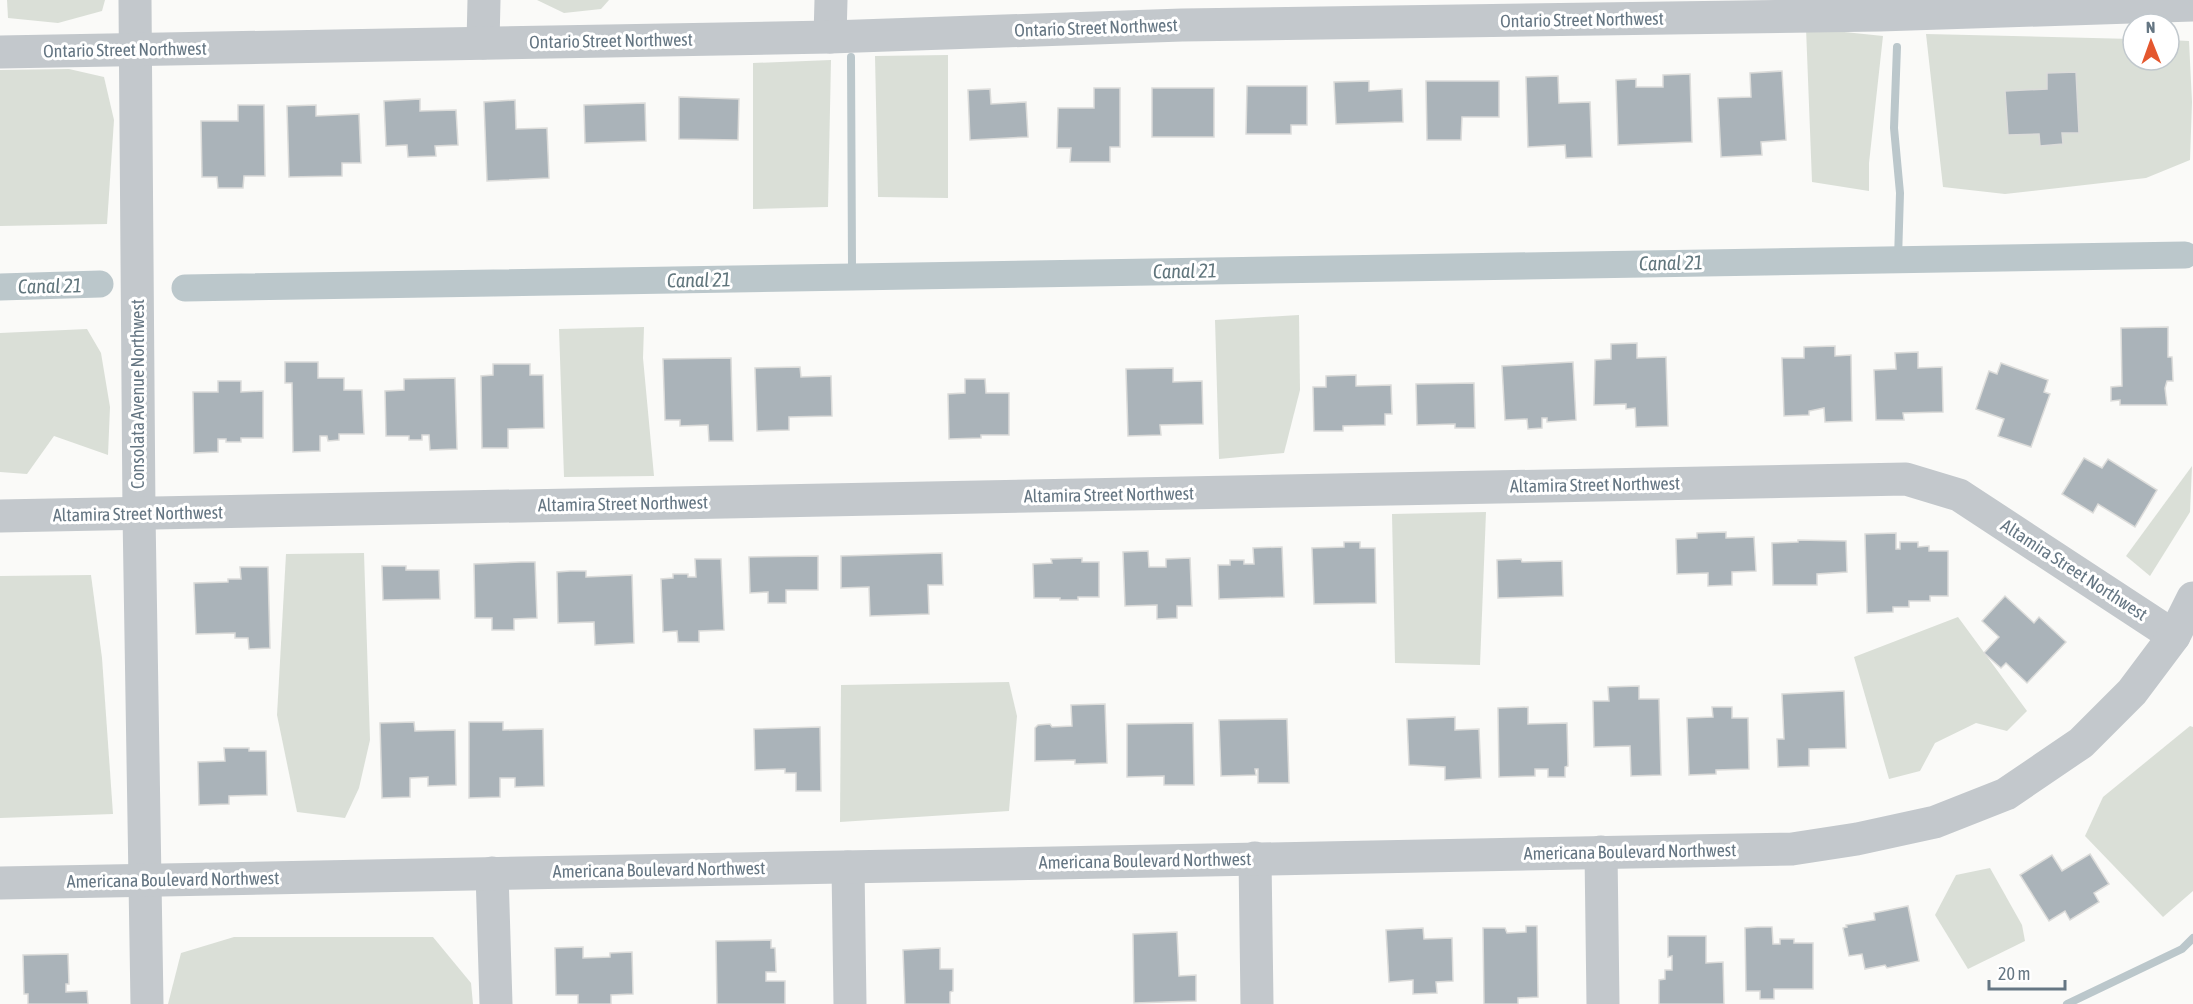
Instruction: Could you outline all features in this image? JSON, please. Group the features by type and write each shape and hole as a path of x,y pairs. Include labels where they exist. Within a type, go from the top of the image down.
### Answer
{"street":[{"name":"Consolata Avenue Northwest","path":"135,0 139,514 147,1004"},
{"path":"483,43 484,0"},
{"path":"830,37 831,0"},
{"name":"Ontario Street Northwest","path":"0,52 830,37 1182,13 2193,5"},
{"name":"Altamira Street Northwest","path":"0,516 1906,479 1959,495 2175,636"},
{"name":"Americana Boulevard Northwest","path":"0,883 1792,849 1857,839 1935,822 2006,794 2081,743 2132,692 2175,636 2193,598"},
{"path":"1601,852 1603,1004"},
{"path":"1255,858 1257,1004"},
{"path":"848,867 850,1004"},
{"path":"492,873 496,1004"}],"shaded area":[{"path":"7,0 105,0 102,11 58,23 8,18"},
{"path":"537,0 609,0 601,9 564,13"},
{"path":"1806,28 1883,36 1869,163 1869,191 1812,182"},
{"path":"1926,34 2121,39 2121,72 2181,72 2181,41 2189,41 2192,102 2190,160 2146,178 2005,194 1943,187"},
{"path":"948,55 948,198 878,197 875,56"},
{"path":"831,60 828,207 753,209 753,63"},
{"path":"69,69 104,77 114,120 107,224 0,226 0,70"},
{"path":"1299,315 1300,390 1284,453 1219,459 1215,320"},
{"path":"644,327 643,358 654,476 564,477 559,329"},
{"path":"87,329 101,353 110,407 108,455 54,436 27,474 0,472 0,333"},
{"path":"2192,466 2190,512 2150,576 2126,556"},
{"path":"1486,512 1480,665 1395,663 1392,514"},
{"path":"364,553 370,740 359,788 345,818 297,812 277,715 286,554"},
{"path":"91,575 102,658 113,814 0,818 0,576"},
{"path":"1958,617 2027,711 2007,731 1976,723 1935,743 1920,771 1889,779 1854,657"},
{"path":"1009,682 1017,716 1009,811 840,822 841,685"},
{"path":"2190,726 2193,727 2193,891 2163,917 2085,836 2103,797"},
{"path":"1990,868 2022,925 2025,941 1968,969 1935,915 1956,875"},
{"path":"234,937 433,937 471,983 473,1004 168,1004 181,953"}],"building":[{"path":"1782,71 1786,140 1761,142 1762,155 1721,157 1718,98 1751,97 1750,73"},
{"path":"2076,72 2079,133 2062,133 2063,144 2040,146 2039,134 2008,135 2005,91 2047,89 2047,73"},
{"path":"1690,74 1692,142 1618,145 1616,80 1636,79 1636,87 1663,87 1663,75"},
{"path":"1558,76 1559,103 1590,102 1592,157 1566,158 1565,145 1528,147 1526,77"},
{"path":"1369,81 1369,91 1402,89 1403,122 1336,124 1334,82"},
{"path":"1426,81 1499,81 1499,117 1462,117 1461,140 1427,140"},
{"path":"1247,86 1307,86 1307,125 1291,125 1291,134 1246,134"},
{"path":"1094,88 1120,88 1120,147 1110,147 1110,162 1070,162 1071,148 1057,148 1058,108 1094,108"},
{"path":"1152,88 1214,88 1214,137 1152,137"},
{"path":"990,89 991,104 1026,102 1028,137 970,140 968,90"},
{"path":"679,97 739,99 738,140 679,139"},
{"path":"420,99 420,111 456,110 458,145 435,146 436,156 408,157 407,145 386,146 384,101"},
{"path":"515,100 516,129 547,128 549,178 487,181 484,102"},
{"path":"645,103 646,141 585,143 584,105"},
{"path":"238,105 264,105 265,176 244,176 243,188 218,188 217,177 202,177 201,121 238,121"},
{"path":"316,105 316,116 359,114 361,163 342,163 342,176 289,177 287,106"},
{"path":"2168,327 2168,357 2172,357 2173,381 2167,381 2165,388 2167,405 2120,405 2120,400 2111,401 2111,387 2122,386 2121,328"},
{"path":"1637,343 1637,358 1666,357 1668,426 1636,427 1635,408 1626,409 1626,404 1594,405 1595,360 1611,359 1611,344"},
{"path":"1835,346 1835,356 1851,355 1852,421 1825,422 1824,408 1809,411 1809,415 1784,416 1782,358 1804,358 1804,347"},
{"path":"1918,352 1918,368 1942,367 1943,412 1903,413 1904,420 1876,420 1874,370 1896,369 1895,353"},
{"path":"731,358 733,441 709,441 708,425 680,426 680,420 665,420 663,359"},
{"path":"285,362 318,362 318,378 344,378 344,390 362,390 364,434 339,434 339,440 328,441 327,436 320,436 320,451 293,452 292,383 285,383"},
{"path":"1573,362 1576,420 1547,422 1547,418 1542,418 1542,428 1528,429 1527,419 1505,420 1502,366"},
{"path":"2001,363 2048,380 2044,392 2050,394 2031,447 1998,436 2004,419 1976,409 1989,371 1997,374"},
{"path":"493,364 530,364 530,375 543,375 544,428 508,429 508,448 482,448 481,376 493,375"},
{"path":"800,367 801,377 831,376 832,416 789,417 789,430 757,431 755,368"},
{"path":"1173,368 1173,382 1202,381 1203,424 1160,425 1161,435 1128,436 1126,369"},
{"path":"1356,375 1356,386 1391,385 1392,414 1385,414 1385,425 1343,426 1343,431 1314,431 1313,387 1326,387 1326,376"},
{"path":"455,378 457,449 430,450 429,435 422,435 422,440 409,440 409,436 386,436 385,391 404,390 404,379"},
{"path":"965,379 985,379 986,393 1009,393 1009,435 981,435 981,438 949,439 948,394 965,393"},
{"path":"218,381 241,381 241,392 263,391 263,438 241,438 241,442 226,442 226,439 218,439 218,452 194,453 193,392 218,392"},
{"path":"1474,383 1475,428 1455,428 1455,424 1417,425 1416,384"},
{"path":"2084,458 2102,468 2108,459 2157,490 2135,527 2098,504 2093,513 2062,494"},
{"path":"1726,532 1726,538 1754,537 1756,571 1732,572 1732,585 1708,586 1708,573 1677,574 1676,539 1697,538 1697,533"},
{"path":"1896,533 1896,549 1900,549 1900,542 1918,542 1918,547 1929,546 1929,551 1948,551 1948,596 1930,596 1930,601 1909,601 1909,607 1893,607 1893,612 1867,613 1865,534"},
{"path":"1798,540 1846,541 1847,572 1817,574 1817,585 1773,585 1772,543 1798,542"},
{"path":"1344,542 1360,542 1360,548 1375,548 1376,603 1314,604 1312,548 1344,547"},
{"path":"1282,547 1284,597 1219,599 1218,565 1230,565 1230,560 1244,560 1244,564 1254,564 1253,548"},
{"path":"1148,551 1149,567 1166,567 1166,559 1190,558 1192,606 1177,606 1177,618 1157,619 1157,605 1125,606 1123,552"},
{"path":"942,553 943,585 928,585 929,614 870,616 869,587 841,588 841,556"},
{"path":"818,556 818,590 786,590 786,603 768,603 768,592 750,593 749,557"},
{"path":"1082,558 1082,562 1099,562 1099,597 1078,597 1078,600 1034,598 1033,564 1052,563 1051,559"},
{"path":"695,559 721,559 724,630 699,631 699,642 678,642 677,631 663,632 661,579 673,578 673,574 688,574 688,577 696,577"},
{"path":"1521,559 1522,562 1562,561 1563,596 1498,598 1497,560"},
{"path":"535,562 537,618 514,619 514,630 492,630 492,618 475,618 474,564"},
{"path":"382,566 406,566 406,570 439,570 440,599 383,600"},
{"path":"240,567 268,567 270,648 249,649 248,638 235,638 235,633 196,634 194,583 228,582 228,579 241,579"},
{"path":"586,571 586,577 632,575 634,643 595,645 594,622 558,623 557,572"},
{"path":"2005,596 2034,623 2039,617 2066,642 2027,683 2006,663 2001,668 1984,653 1999,637 1982,621"},
{"path":"1639,686 1639,699 1659,699 1661,775 1631,776 1630,746 1594,747 1593,701 1609,701 1608,687"},
{"path":"1844,691 1846,748 1809,749 1809,766 1778,767 1777,739 1784,739 1782,694"},
{"path":"1105,704 1107,763 1075,764 1075,760 1035,761 1035,728 1038,725 1072,726 1071,705"},
{"path":"1528,707 1528,724 1567,723 1568,766 1565,767 1565,777 1548,777 1548,769 1535,769 1535,776 1499,777 1498,708"},
{"path":"1712,707 1732,707 1732,718 1748,718 1749,769 1716,770 1716,774 1689,775 1687,718 1713,717"},
{"path":"1455,717 1455,730 1479,729 1481,778 1445,780 1445,767 1409,765 1407,719"},
{"path":"1287,719 1289,783 1258,783 1258,769 1255,769 1256,775 1221,776 1219,720"},
{"path":"414,722 415,731 455,730 456,785 428,786 428,777 410,778 410,797 382,798 380,723"},
{"path":"469,722 503,722 503,730 543,729 544,786 515,787 515,778 500,778 500,797 469,798"},
{"path":"1193,723 1194,785 1164,785 1164,776 1127,777 1127,724"},
{"path":"820,727 821,791 796,791 796,773 785,773 785,769 755,770 754,729"},
{"path":"224,748 266,751 267,795 229,796 229,804 199,805 198,762 225,761"},
{"path":"2090,854 2109,884 2094,893 2099,902 2070,920 2065,911 2049,921 2020,875 2052,855 2062,871"},
{"path":"1908,906 1919,961 1887,968 1885,965 1865,969 1862,954 1849,956 1843,928 1847,927 1846,925 1875,920 1874,913"},
{"path":"1526,926 1537,926 1538,997 1518,998 1518,1004 1484,1004 1483,928 1505,928 1507,933 1526,932"},
{"path":"1772,927 1773,944 1780,944 1780,939 1794,939 1794,943 1813,943 1813,989 1774,989 1774,999 1760,999 1760,991 1746,991 1745,928"},
{"path":"1423,928 1424,939 1452,938 1453,981 1436,982 1437,993 1413,994 1413,980 1389,982 1386,930"},
{"path":"1177,932 1179,976 1196,975 1196,1001 1134,1003 1133,934"},
{"path":"1668,936 1706,936 1706,963 1723,962 1724,1004 1659,1004 1659,980 1665,979 1665,970 1672,970 1672,956 1668,957"},
{"path":"771,940 771,948 775,948 776,972 766,972 766,981 785,981 785,1004 717,1004 716,941"},
{"path":"583,947 583,958 610,957 610,953 632,952 633,994 611,995 611,1004 578,1004 578,995 556,995 555,948"},
{"path":"940,948 940,969 953,969 953,991 950,992 950,1004 905,1004 903,950"},
{"path":"68,954 69,984 66,984 66,992 87,991 88,1004 28,1004 28,994 24,994 23,955"}],"waterway":[{"path":"1897,47 1894,128 1900,193 1898,259"},
{"path":"848,277 852,266 851,57"},
{"name":"Canal 21","path":"185,288 2185,255"},
{"name":"Canal 21","path":"0,287 100,284"},
{"path":"2067,1004 2182,949 2193,938"}]}
